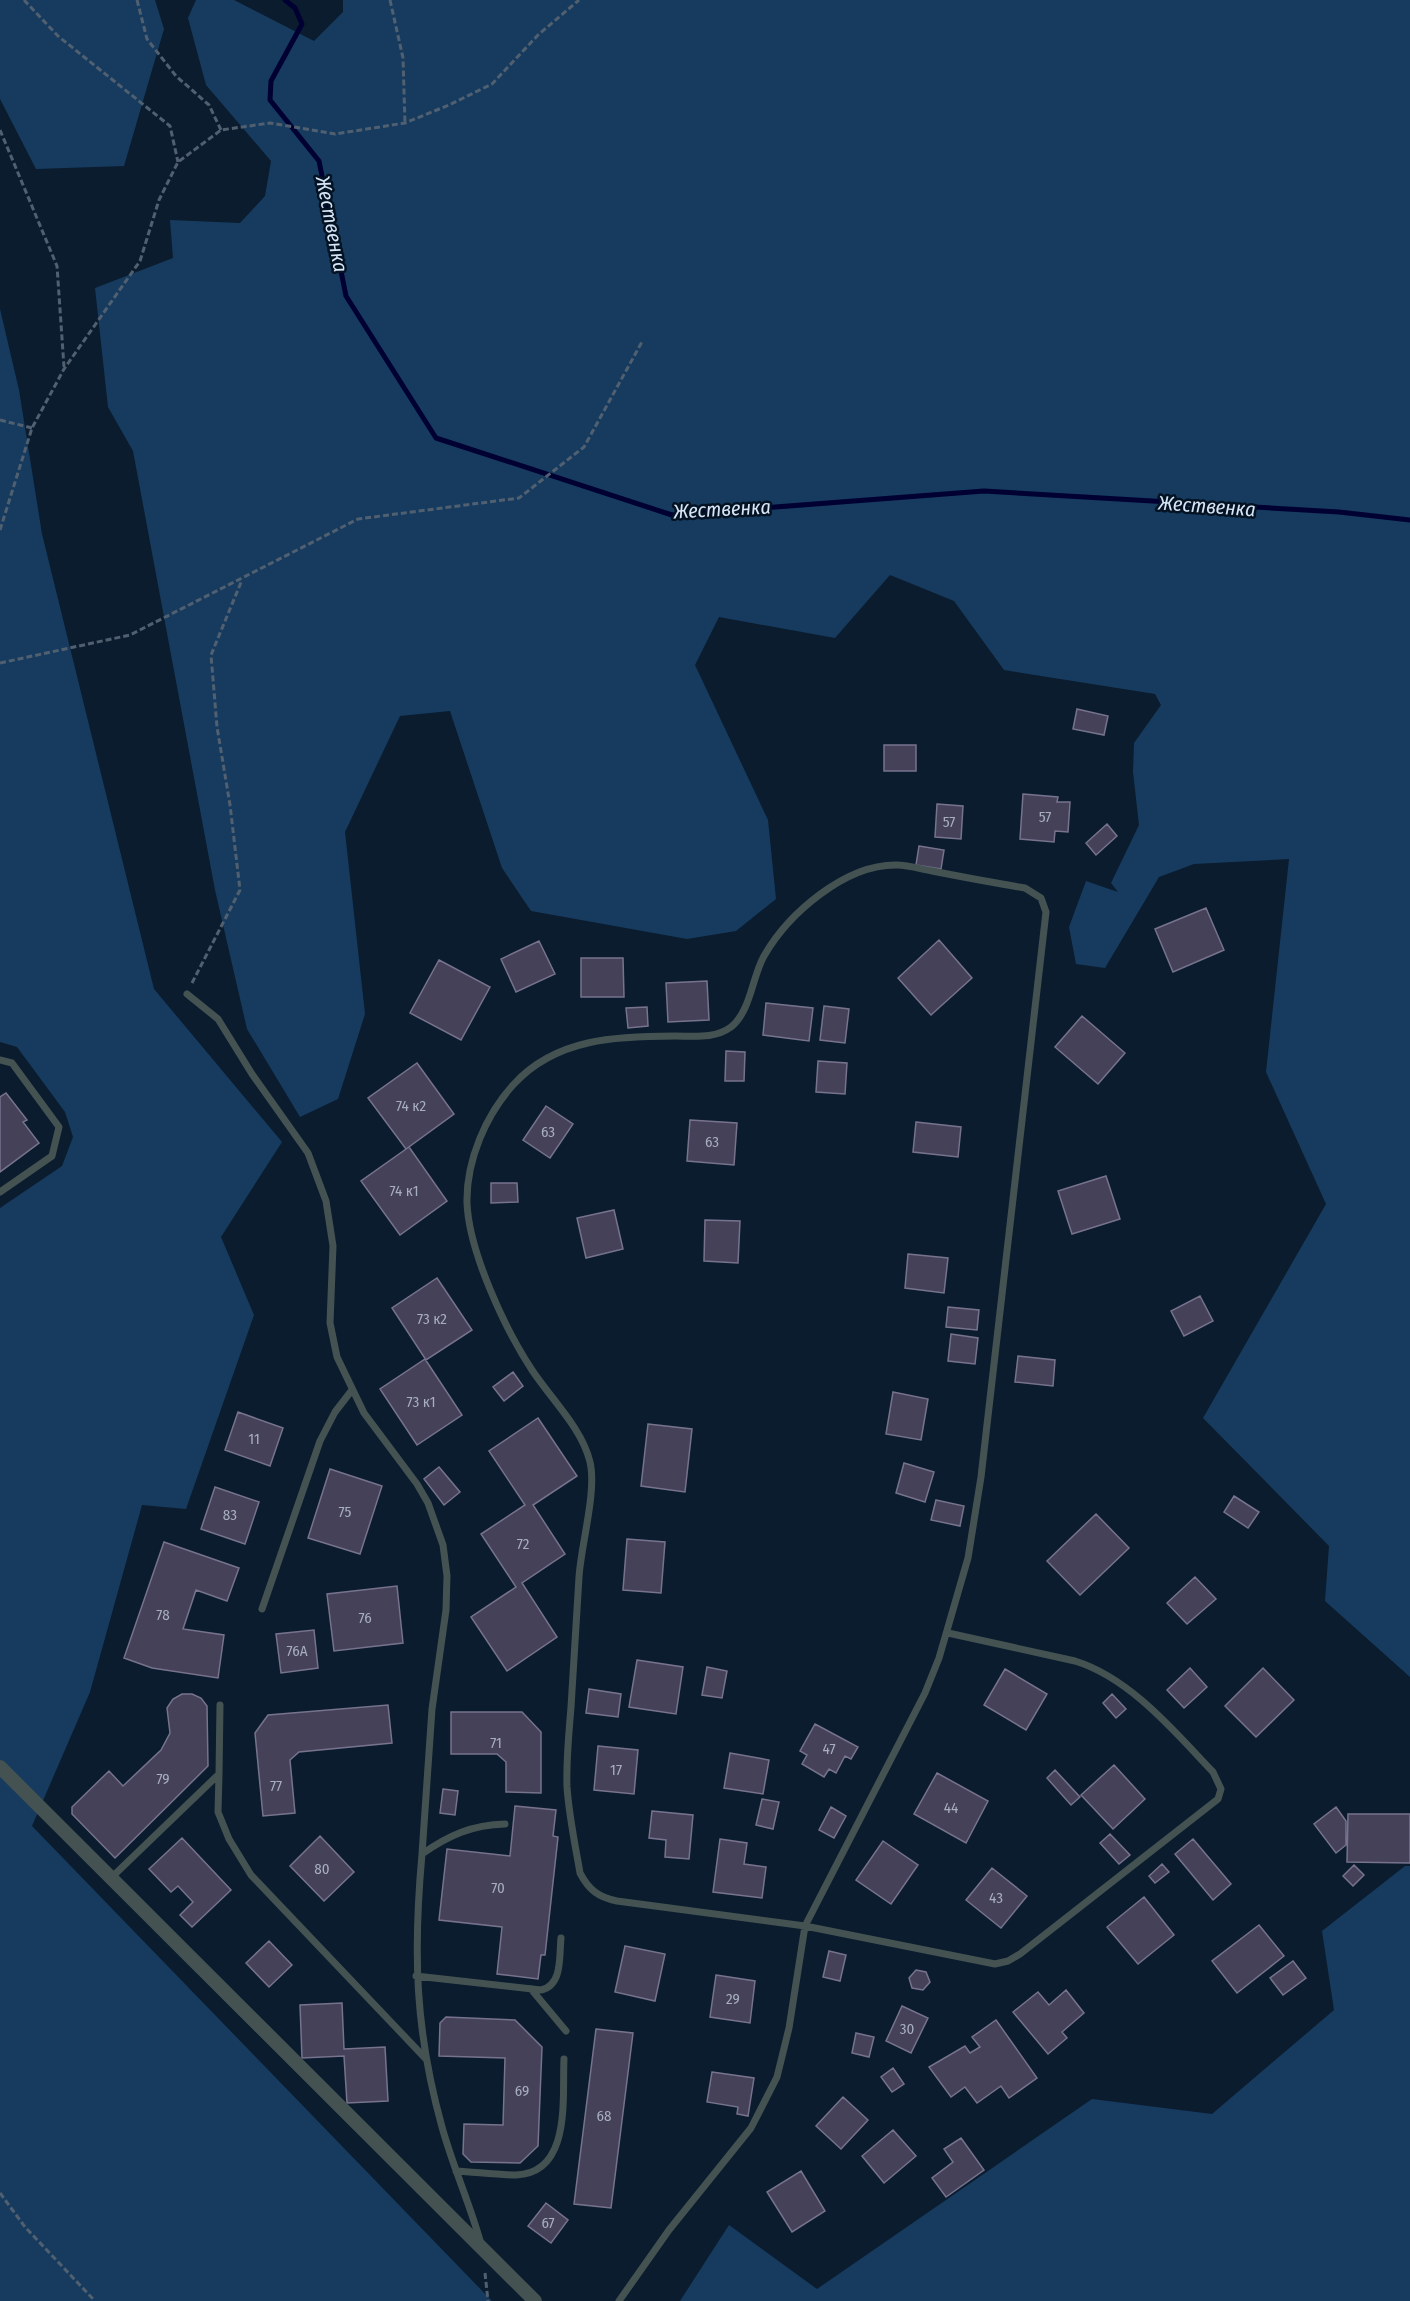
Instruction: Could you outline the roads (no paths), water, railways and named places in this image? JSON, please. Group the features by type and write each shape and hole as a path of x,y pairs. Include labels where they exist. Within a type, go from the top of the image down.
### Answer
{"street":[{"path":"0,1767 535,2301"}],"lane":[{"path":"619,2301 763,2108 783,2057 805,1926 925,1693 948,1634 968,1558 976,1509 1046,912 1041,898 1025,888 895,864 850,877 829,888 795,914 780,930 762,958 746,1006 738,1020 728,1030 705,1036 633,1036 597,1040 556,1053 532,1067 515,1082 490,1118 474,1156 468,1184 467,1207 473,1235 496,1301 523,1355 586,1450 591,1470 579,1572 567,1782 580,1873 587,1886 605,1899 805,1926 996,1964 1008,1961 1208,1807 1221,1794 1220,1782 1213,1772 1128,1689 1111,1676 1076,1661 948,1634"},
{"path":"187,994 218,1019 252,1074 308,1153 326,1201 333,1246 330,1323 338,1357 352,1390 381,1437 417,1484 428,1503 443,1545 447,1576 446,1610 432,1709 417,1916 416,1976 426,2059 440,2118 483,2249"},
{"path":"0,1060 12,1063 59,1127 52,1156 0,1192"},
{"path":"262,1609 320,1441 335,1412 352,1390"},
{"path":"220,1705 218,1812 229,1839 250,1875 426,2059"},
{"path":"111,1878 219,1774"},
{"path":"422,1854 457,1833 487,1825 505,1824"},
{"path":"416,1976 541,1990 553,1984 557,1977 561,1938"},
{"path":"531,1989 566,2031"},
{"path":"456,2171 517,2175 529,2173 547,2162 559,2138 564,2059"}],"waterway":[{"name":"Жественка","path":"285,0 295,8 302,24 271,81 270,100 319,161 346,296 436,438 672,515 984,491 1339,512 1410,520"}]}
